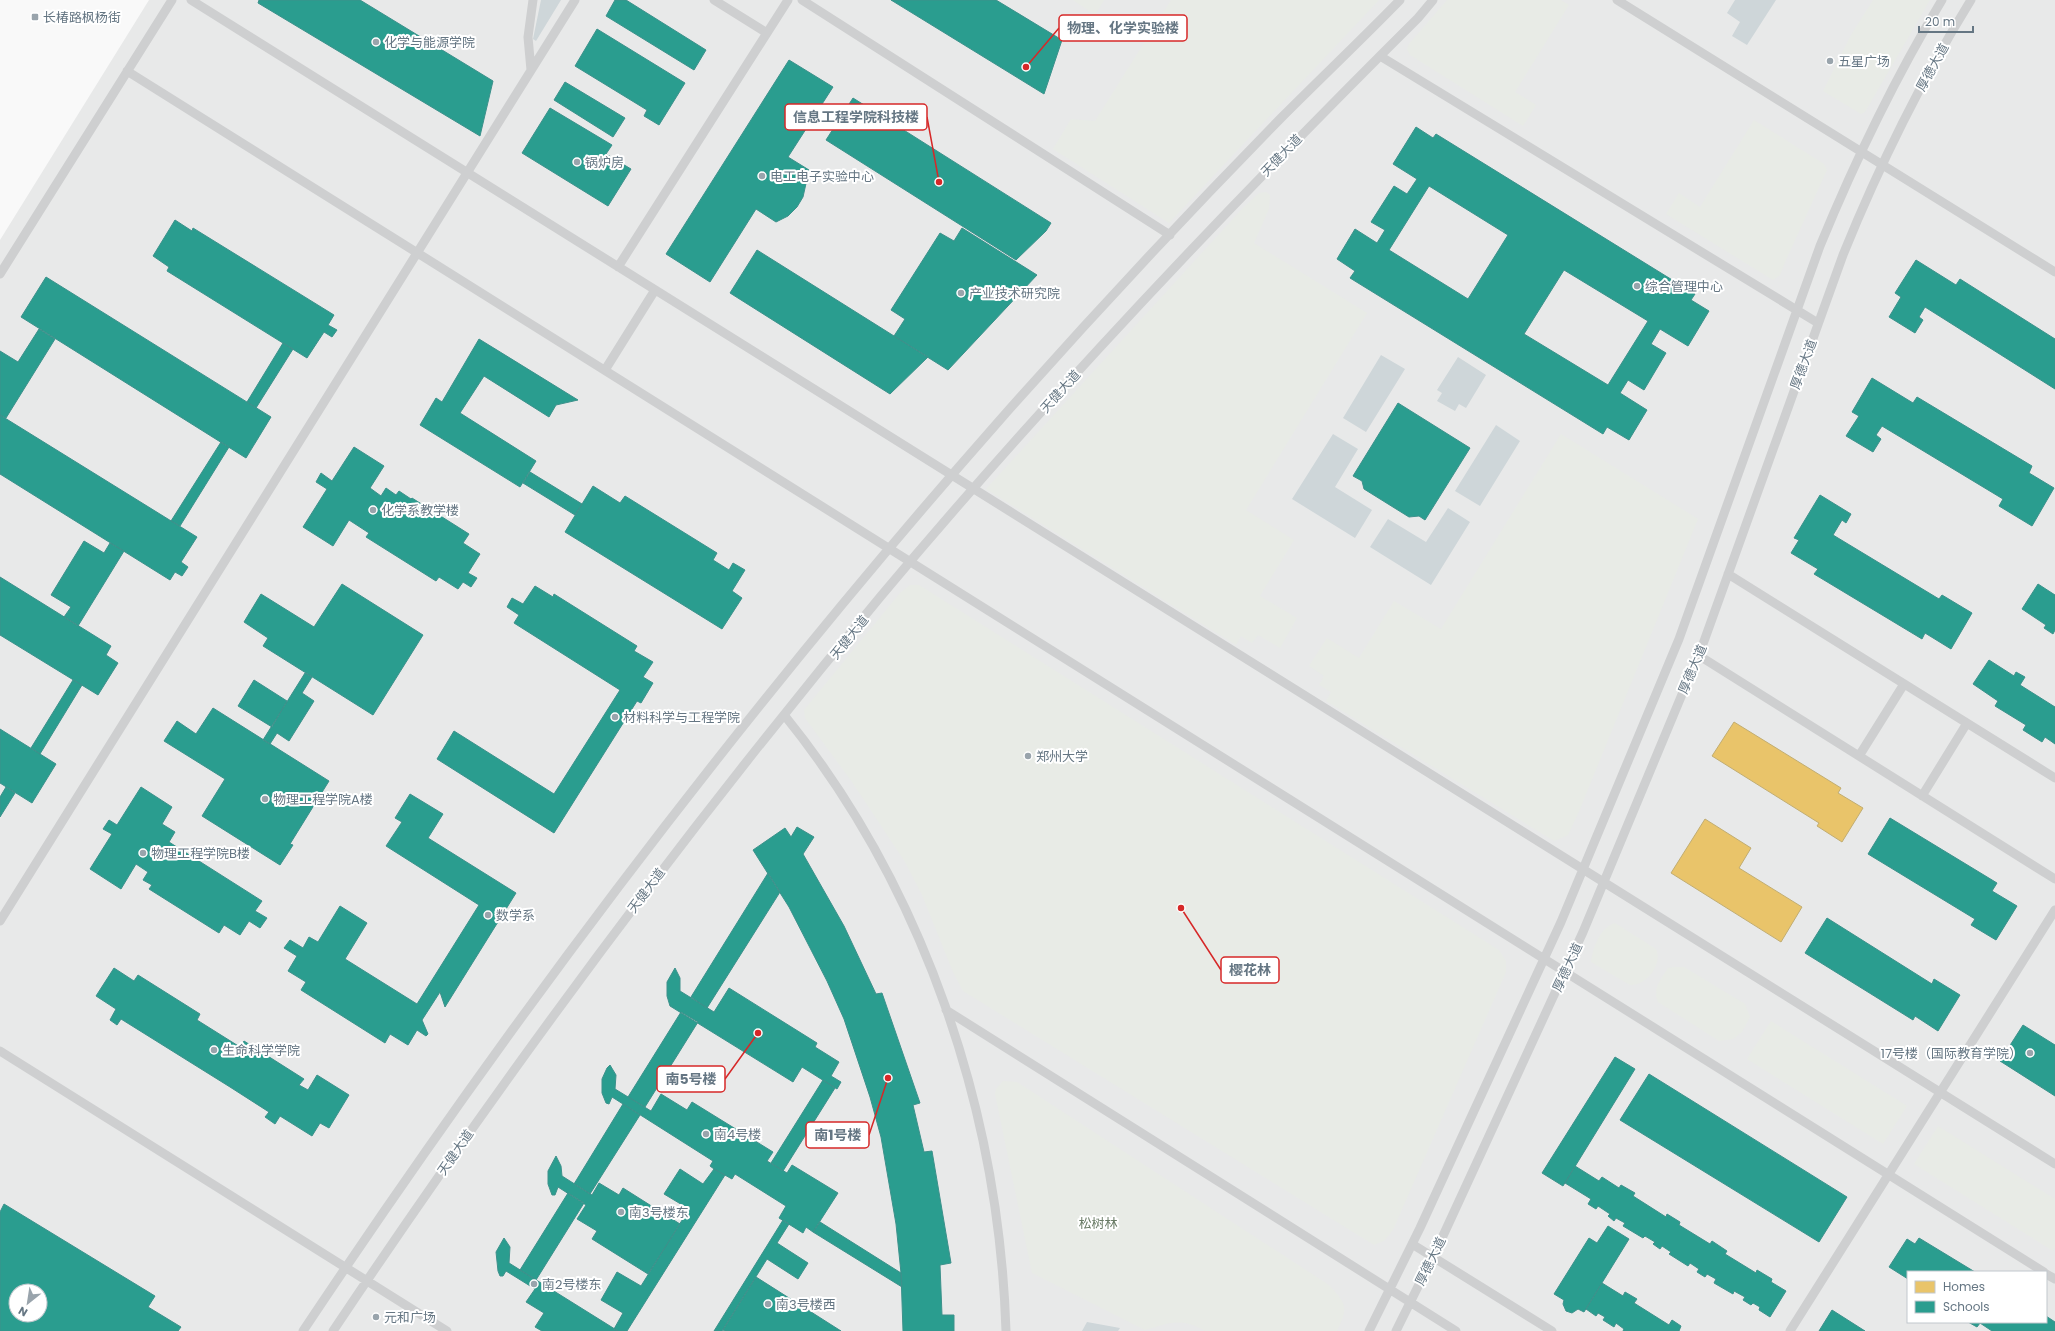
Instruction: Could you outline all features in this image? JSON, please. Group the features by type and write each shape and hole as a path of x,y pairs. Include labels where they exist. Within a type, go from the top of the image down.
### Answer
{"lane":[{"path":"0,274 172,0"},
{"path":"191,0 2055,1164"},
{"path":"531,70 528,37 533,0"},
{"path":"0,921 575,0"},
{"path":"714,0 767,33"},
{"path":"618,266 788,0"},
{"path":"802,0 1170,235"},
{"name":"天健大道","path":"303,1331 345,1267 460,1102 643,853 890,548 1000,420 1170,235 1279,120 1400,0"},
{"name":"天健大道","path":"333,1331 480,1117 575,985 668,862 911,562 1078,372 1207,232 1418,18 1433,0"},
{"path":"1617,0 2055,272"},
{"name":"厚德大道","path":"1369,1331 1412,1244 1544,959 1679,639 1820,246 1844,187 1915,45 1942,0"},
{"name":"厚德大道","path":"1396,1331 1432,1257 1564,972 1698,655 1818,323 1866,197 1936,57 1971,0"},
{"path":"1380,56 1818,323"},
{"path":"128,71 2042,1271"},
{"path":"605,370 655,290"},
{"path":"1728,574 2055,778"},
{"path":"1698,655 2055,879"},
{"path":"1859,756 1904,684"},
{"path":"785,716 855,814 880,860 925,954 946,1010 974,1103 985,1154 1001,1258 1006,1331"},
{"path":"1922,796 1967,723"},
{"path":"1790,1331 2055,910"},
{"path":"946,1010 1456,1331"},
{"path":"0,1051 447,1331"},
{"path":"1412,1244 1552,1331"}],"shaded area":[{"name":"郑州大学","path":"149,0 2055,0 2055,1331 0,1331 0,240"},
{"path":"541,0 561,0 536,41 533,39"},
{"path":"1735,0 1776,0 1747,45 1732,36 1740,22 1727,13"},
{"path":"1381,355 1405,369 1366,432 1343,418"},
{"path":"1458,357 1486,375 1466,408 1459,404 1455,411 1437,401 1442,393 1437,390"},
{"path":"1496,425 1520,441 1480,506 1455,491"},
{"path":"1333,434 1358,449 1335,487 1372,510 1355,538 1292,499"},
{"path":"1448,508 1470,522 1431,585 1370,547 1388,519 1426,542"},
{"path":"1087,1322 1120,1328 1118,1331 1082,1331"}],"green space":[{"path":"1073,0 1104,0 1095,15"},
{"path":"1171,0 1379,0 1169,223 1053,149 1071,119 1095,121"},
{"path":"1447,0 1561,0 1569,5 1515,92 1536,105 1523,126 1410,55 1407,49 1409,44"},
{"path":"1873,0 1930,0 1865,112 1861,114 1823,91 1851,35"},
{"path":"1754,120 1824,164 1827,170 1780,275 1773,280 1666,214 1679,193 1700,207"},
{"path":"1266,192 1270,195 1269,209 1254,243 1367,313 1246,510 1294,540 1260,596 1297,618 1280,648 1258,635 1252,643 1241,636 1236,645 986,489 1242,209 1259,193"},
{"path":"1561,434 1698,519 1580,809 1568,835 1554,841 1326,701 1331,692 1319,685 1324,676 1309,666 1327,638 1359,658 1394,601 1441,629"},
{"path":"910,585 919,585 1499,950 1506,961 1506,972 1393,1230 1384,1241 1374,1245 963,991 953,972 922,895 905,862 852,782 805,718 804,710 900,593"},
{"path":"1615,923 1656,949 1658,955 1655,967 1648,978 1642,982 1630,985 1591,962 1593,951 1601,933 1610,925"},
{"path":"1684,967 1745,1004 1750,1017 1742,1032 1733,1039 1719,1041 1658,1002 1656,993 1658,984 1668,968"},
{"path":"1771,1021 1907,1106 1883,1144 1747,1059"},
{"name":"松树林","path":"1003,1081 1017,1082 1329,1285 1342,1301 1344,1306 1343,1316 1337,1331 1205,1331 1189,1324 1182,1323 1162,1325 1145,1330 1032,1273 995,1094 996,1089"},
{"path":"1938,1126 2055,1199 2055,1248 2053,1251 1914,1164"}],"building: Homes":[{"path":"1734,722 1841,788 1838,793 1863,808 1842,842 1817,826 1819,823 1712,756"},
{"path":"1705,819 1751,848 1739,868 1802,907 1781,942 1671,873"}],"building: Schools":[{"name":"化学与能源学院","path":"259,0 360,0 493,81 480,136 258,3"},
{"path":"615,0 626,0 706,50 694,70 606,16"},
{"path":"891,0 996,0 1062,40 1044,94"},
{"path":"597,29 685,83 659,125 644,116 647,110 575,66"},
{"name":"电工电子实验中心","path":"789,60 833,87 788,157 809,170 803,197 797,207 788,216 776,222 756,209 710,282 666,254"},
{"path":"565,82 625,118 613,137 554,100"},
{"path":"853,98 1051,223 1046,231 1016,260 826,140"},
{"name":"锅炉房","path":"550,108 612,145 606,154 631,169 608,206 522,153"},
{"name":"综合管理中心","path":"1416,127 1433,138 1436,134 1695,294 1691,300 1709,311 1688,346 1660,329 1651,344 1666,353 1644,390 1628,380 1620,393 1647,410 1629,440 1607,427 1603,434 1350,278 1355,271 1337,259 1355,229 1377,243 1385,230 1371,222 1394,186 1407,194 1417,179 1393,164","holes":["1429,186 1508,235 1468,299 1389,250","1564,270 1648,321 1608,385 1524,334"]},
{"path":"175,220 192,231 193,228 334,315 328,325 337,330 332,337 324,332 307,358 167,271 169,267 153,256"},
{"name":"产业技术研究院","path":"962,228 1037,275 948,370 894,336 905,319 891,310 940,233 954,241"},
{"path":"757,250 928,357 890,394 730,293"},
{"path":"1916,260 1956,285 1960,279 2055,339 2055,389 1925,307 1919,317 1923,320 1915,333 1889,317 1901,297 1895,293"},
{"path":"46,277 271,417 246,458 21,317"},
{"path":"39,329 55,339 6,418 0,415 0,351 18,362"},
{"path":"479,339 578,400 556,405 549,417 484,376 460,413 536,461 520,487 420,425 436,398 442,402"},
{"path":"283,343 293,349 256,408 247,402"},
{"path":"1872,378 1913,403 1917,397 2032,466 2029,473 2054,488 2032,526 1999,506 2003,499 1882,426 1876,435 1881,439 1873,452 1846,436 1859,416 1852,412"},
{"path":"1398,403 1470,448 1425,520 1419,516 1409,517 1364,489 1362,481 1353,476"},
{"path":"0,415 197,537 181,562 188,567 182,576 175,572 170,580 0,474"},
{"path":"221,442 229,447 180,526 171,521"},
{"name":"化学系教学楼","path":"354,447 384,466 370,488 381,496 386,488 396,495 399,491 469,534 463,543 480,554 468,573 477,578 471,587 463,582 458,589 439,577 436,581 366,537 369,533 349,520 333,546 303,527 327,489 316,482 321,473 332,481"},
{"path":"530,472 582,504 575,515 523,483"},
{"path":"593,486 620,503 625,496 717,553 713,560 729,570 733,563 745,570 732,591 742,598 722,629 565,532"},
{"path":"1820,495 1851,514 1846,523 1842,520 1833,535 1939,599 1942,595 1972,613 1951,649 1925,633 1922,639 1814,574 1818,569 1791,553 1799,540 1794,538"},
{"path":"84,541 104,553 110,543 124,551 78,626 64,617 71,607 51,595"},
{"path":"0,577 111,646 106,655 118,663 98,695 0,635"},
{"path":"342,584 423,635 373,715 263,646 268,638 244,622 261,594 314,627"},
{"path":"2038,584 2055,595 2055,630 2053,634 2044,628 2046,625 2022,609"},
{"name":"材料科学与工程学院","path":"535,586 553,597 554,594 637,646 634,651 653,662 643,677 653,683 641,703 637,701 554,833 437,759 454,731 554,794 620,690 514,623 519,615 507,607 512,598 523,604"},
{"path":"1989,660 2014,676 2016,672 2025,677 2020,685 2055,707 2055,744 2045,737 2042,742 2023,730 2026,725 1995,706 1998,701 1973,684"},
{"path":"305,673 312,677 302,693 314,701 289,741 277,733 270,744 263,740"},
{"path":"73,680 82,685 40,754 31,748"},
{"path":"254,680 287,701 272,727 238,706"},
{"name":"物理工程学院A楼","path":"213,708 329,781 290,844 293,845 280,865 202,816 225,779 164,741 177,721 196,734"},
{"path":"0,729 56,764 32,803 0,783"},
{"path":"6,787 15,793 0,817 0,797"},
{"name":"物理工程学院B楼","path":"141,787 172,807 162,824 175,832 169,842 262,901 255,911 267,918 260,928 249,921 240,935 224,925 219,933 149,889 152,885 143,880 148,872 136,864 121,889 90,869 112,834 103,829 109,820 117,825"},
{"name":"数学系","path":"410,794 443,814 428,838 516,893 445,1007 440,992 422,1020 428,1034 426,1036 417,1030 408,1045 390,1034 385,1043 301,990 306,982 288,971 297,956 284,948 290,940 303,948 309,937 318,942 340,906 367,923 345,959 417,1004 479,905 386,846 402,822 395,818"},
{"path":"1890,818 1997,883 1992,891 2017,906 1996,940 1971,925 1975,919 1868,854"},
{"path":"797,827 814,837 803,854 844,926 876,994 882,993 920,1103 913,1105 924,1152 932,1151 951,1263 940,1265 942,1315 954,1315 954,1331 903,1331 901,1273 896,1224 881,1137 870,1097 844,1019 827,981 789,907 753,850 785,828 791,837"},
{"path":"768,873 780,892 707,1008 691,997"},
{"path":"1827,918 1932,984 1934,979 1960,995 1938,1031 1915,1016 1913,1020 1805,953"},
{"name":"生命科学学院","path":"114,968 134,981 138,975 200,1014 197,1020 240,1047 244,1041 304,1079 299,1085 308,1090 317,1075 349,1095 329,1128 320,1123 312,1136 280,1116 275,1124 265,1117 269,1112 230,1087 121,1019 117,1025 110,1020 116,1009 96,996"},
{"path":"675,968 680,978 680,991 714,1012 729,988 817,1043 815,1047 839,1062 831,1076 841,1082 837,1089 802,1067 793,1082 670,1006 667,996 667,982"},
{"path":"681,1012 698,1022 645,1107 628,1097"},
{"name":"17号楼（国际教育学院）","path":"2023,1025 2055,1045 2055,1096 2000,1061"},
{"path":"1615,1057 1635,1069 1563,1186 1542,1173"},
{"name":"南4号楼","path":"610,1065 616,1075 615,1089 651,1111 661,1094 687,1110 692,1102 773,1152 767,1161 787,1173 792,1165 838,1193 813,1232 806,1227 803,1233 779,1218 786,1206 735,1174 732,1179 714,1169 710,1166 713,1161 612,1097 609,1104 606,1103 602,1093 602,1079"},
{"path":"1649,1074 1847,1197 1819,1242 1620,1120"},
{"path":"823,1080 835,1088 783,1171 771,1163"},
{"path":"623,1104 640,1115 590,1194 574,1184"},
{"name":"南3号楼东","path":"556,1156 561,1166 562,1176 592,1195 599,1183 619,1195 623,1188 680,1224 648,1274 592,1239 597,1231 577,1219 586,1205 558,1187 555,1195 552,1195 548,1184 548,1171"},
{"path":"1575,1166 1599,1181 1602,1177 1619,1188 1621,1185 1635,1193 1633,1196 1666,1217 1667,1214 1680,1222 1679,1225 1710,1244 1712,1241 1727,1251 1725,1254 1756,1273 1757,1270 1772,1279 1771,1282 1786,1291 1770,1317 1759,1310 1760,1307 1753,1303 1751,1305 1743,1300 1745,1297 1734,1291 1733,1294 1714,1283 1716,1279 1707,1274 1705,1277 1697,1272 1699,1269 1690,1263 1688,1266 1669,1254 1671,1252 1662,1246 1660,1249 1653,1244 1655,1242 1645,1236 1643,1238 1623,1226 1625,1223 1616,1218 1614,1221 1608,1216 1610,1214 1598,1206 1596,1209 1588,1204 1591,1199 1565,1183"},
{"path":"680,1169 703,1184 714,1169 725,1175 627,1331 618,1331 614,1329 623,1313 601,1300 617,1272 641,1286 689,1209 664,1194"},
{"path":"568,1193 584,1203 536,1280 520,1270"},
{"path":"4,1204 155,1296 148,1307 181,1327 178,1331 0,1331 0,1212"},
{"path":"783,1220 789,1224 777,1243 808,1263 798,1279 767,1259 722,1331 714,1331"},
{"path":"820,1222 901,1273 902,1287 813,1232"},
{"path":"1608,1226 1629,1239 1584,1312 1578,1309 1572,1313 1566,1311 1563,1304 1564,1300 1554,1294 1589,1238 1597,1243"},
{"name":"南2号楼东","path":"504,1238 510,1247 509,1263 618,1331 542,1331 535,1327 544,1313 526,1302 535,1289 506,1271 503,1276 500,1276 498,1271 496,1252"},
{"path":"1919,1238 1973,1271 1907,1271 1907,1278 1889,1267 1907,1239 1915,1244"},
{"name":"南3号楼西","path":"756,1277 841,1331 723,1330"},
{"path":"1602,1283 1623,1296 1625,1292 1637,1299 1634,1303 1669,1325 1672,1320 1681,1326 1679,1331 1623,1331 1624,1329 1616,1323 1614,1327 1603,1320 1605,1317 1598,1313 1596,1316 1586,1309"},
{"path":"1832,1310 1865,1331 1819,1331"},
{"path":"2047,1317 2055,1322 2055,1331 1992,1331 1980,1323 2047,1323"},
{"path":"1970,1323 1980,1323 1977,1327"}],"place":[{"name":"长椿路枫杨街","path":"35,17"},
{"name":"化学与能源学院","path":"376,42"},
{"name":"五星广场","path":"1830,61"},
{"name":"物理、化学实验楼","path":"1026,67"},
{"name":"锅炉房","path":"577,162"},
{"name":"电工电子实验中心","path":"762,176"},
{"name":"信息工程学院科技楼","path":"939,182"},
{"name":"综合管理中心","path":"1637,286"},
{"name":"产业技术研究院","path":"961,293"},
{"name":"化学系教学楼","path":"373,510"},
{"name":"材料科学与工程学院","path":"615,717"},
{"name":"郑州大学","path":"1028,756"},
{"name":"物理工程学院A楼","path":"265,799"},
{"name":"物理工程学院B楼","path":"143,853"},
{"name":"樱花林","path":"1181,908"},
{"name":"数学系","path":"488,915"},
{"name":"南5号楼","path":"758,1033"},
{"name":"生命科学学院","path":"214,1050"},
{"name":"17号楼（国际教育学院）","path":"2030,1053"},
{"name":"南1号楼","path":"888,1078"},
{"name":"南4号楼","path":"706,1134"},
{"name":"南3号楼东","path":"621,1212"},
{"name":"南2号楼东","path":"534,1284"},
{"name":"南3号楼西","path":"768,1304"},
{"name":"元和广场","path":"376,1317"}]}
